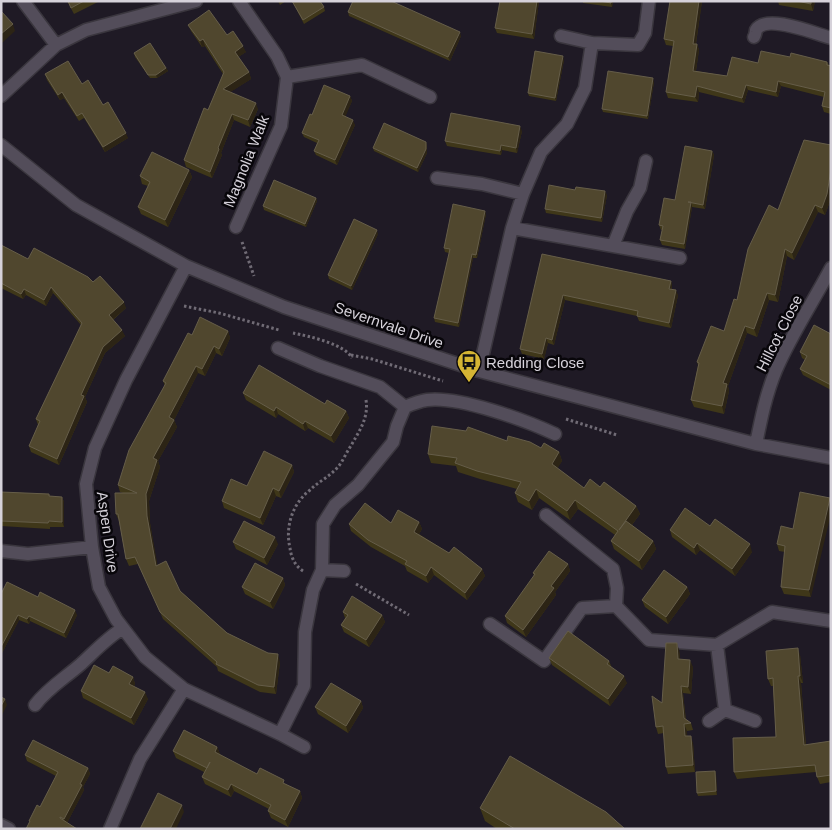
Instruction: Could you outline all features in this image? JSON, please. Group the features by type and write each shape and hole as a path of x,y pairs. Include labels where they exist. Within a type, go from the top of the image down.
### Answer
{"street":[{"path":"23,1 56,45"},
{"path":"1,96 56,45 86,30 196,1"},
{"path":"239,1 277,56 287,77 362,65 430,98"},
{"path":"561,36 592,43 638,45 645,33 649,1"},
{"path":"754,37 756,30 761,25 772,22 831,38"},
{"path":"478,370 512,228 523,194 541,152 567,124 585,88 592,43"},
{"name":"Magnolia Walk","path":"236,227 281,126 287,77"},
{"name":"Severnvale Drive","path":"1,145 76,205 186,266 262,298 446,361 478,370 756,444 831,458"},
{"path":"613,246 627,211 640,188 646,161"},
{"path":"437,178 482,184 523,194"},
{"path":"512,228 680,258"},
{"name":"Aspen Drive","path":"186,266 126,380 95,448 86,484 92,547 99,587 116,619 145,657 184,689 304,747"},
{"name":"Hillcot Close","path":"756,444 776,370 798,326 831,268"},
{"path":"278,348 320,366 380,387 405,407"},
{"path":"280,734 304,686 305,632 313,590 322,570 323,524 335,505 358,486 393,442 405,407 426,400 440,400 501,413 532,423 554,434"},
{"path":"546,515 613,569 617,588 616,606 649,640 717,645 772,612 831,621"},
{"path":"1,551 28,554 92,547"},
{"path":"322,570 344,571"},
{"path":"490,624 544,661 582,608 616,606"},
{"path":"35,705 43,694 79,665 109,637 123,628"},
{"path":"717,645 725,710"},
{"path":"110,829 140,759 184,689"},
{"path":"725,710 755,721"},
{"path":"709,721 725,710"},
{"path":"1,825 9,829"}],"path":[{"path":"236,227 262,298"},
{"path":"169,300 181,305 220,312 284,331"},
{"path":"291,333 312,337 343,349 350,354 362,381 367,405 362,429 338,467 307,491 299,502 289,523 287,532 288,543 295,562 305,572 322,570"},
{"path":"344,571 354,584 408,615"}],"building":[{"path":"68,1 84,1 71,8"},
{"path":"292,1 320,1 324,7 303,20"},
{"path":"353,1 391,1 460,32 448,57 348,12"},
{"path":"500,1 537,1 532,34 495,28"},
{"path":"670,1 699,1 693,44 697,44 693,71 727,76 732,57 758,63 761,51 790,57 791,53 827,62 827,65 831,66 831,108 822,106 825,92 778,81 776,92 746,85 742,98 697,86 695,97 666,92 674,41 664,39"},
{"path":"797,1 811,1 811,4"},
{"path":"209,10 227,35 233,31 243,46 235,52 249,72 223,89 256,103 248,120 232,114 210,172 184,160 204,108 208,110 224,72 203,39 200,41 188,25"},
{"path":"1,11 13,24 1,34"},
{"path":"150,43 166,68 156,75 148,75 134,53"},
{"path":"535,51 563,56 555,98 528,93"},
{"path":"68,61 82,84 88,80 103,105 108,102 126,133 103,147 82,113 77,116 62,92 58,95 45,74"},
{"path":"608,71 653,78 647,116 602,109"},
{"path":"324,85 350,96 342,115 353,120 335,160 314,151 319,140 302,133 310,114 312,115"},
{"path":"451,113 520,126 516,148 501,145 500,151 445,141"},
{"path":"384,123 426,142 426,149 417,168 373,148"},
{"path":"804,140 831,145 831,169 827,194 822,208 815,205 792,253 785,249 775,295 767,293 754,329 745,326 723,383 727,384 722,406 691,400 699,363 697,362 711,326 724,331 734,299 737,300 748,249 769,205 778,210"},
{"path":"685,146 712,151 703,205 691,203 684,244 660,240 663,226 659,225 664,198 675,200"},
{"path":"152,152 189,170 165,220 138,207 150,182 140,176"},
{"path":"274,180 316,198 305,224 263,206"},
{"path":"549,185 575,190 576,187 605,191 601,218 545,209"},
{"path":"453,204 485,211 476,255 472,254 458,323 434,318 450,249 444,248"},
{"path":"354,219 377,230 351,286 328,275"},
{"path":"1,245 28,259 34,248 88,277 93,282 100,276 124,302 109,315 122,330 103,347 81,395 84,396 57,459 29,446 40,421 36,419 82,323 51,287 44,300 24,289 21,294 1,283"},
{"path":"542,254 671,281 669,289 676,290 669,323 637,316 638,311 563,295 552,340 546,338 542,354 520,349"},
{"path":"200,317 228,331 219,349 214,346 202,369 196,366 169,417 174,420 153,458 157,460 146,494 147,516 156,566 166,561 180,591 227,633 268,653 278,654 274,687 258,685 216,664 217,662 160,612 135,557 126,559 118,514 116,514 115,493 137,493 118,485 129,450 166,383 163,381 188,333 192,335"},
{"path":"814,325 831,334 831,385 800,369 807,356 800,352"},
{"path":"259,365 325,404 327,400 346,411 331,436 305,421 303,424 276,407 274,411 243,393"},
{"path":"432,426 466,431 468,427 507,441 508,436 530,442 541,448 544,443 559,452 552,464 584,488 590,479 600,487 604,482 636,506 619,530 626,521 653,541 639,561 611,541 618,531 575,500 567,511 536,489 529,501 515,493 521,482 477,471 455,463 457,458 428,454"},
{"path":"264,451 292,465 279,491 273,488 260,518 222,501 231,479 247,486"},
{"path":"1,492 49,494 49,496 62,497 62,522 1,521"},
{"path":"800,492 830,498 809,590 781,587 785,546 777,544 781,526 793,529"},
{"path":"365,503 391,523 398,510 419,522 414,532 449,553 454,547 482,569 465,593 431,567 426,576 405,564 407,561 368,540 349,524"},
{"path":"685,508 710,526 715,519 750,544 732,569 697,543 694,548 670,530"},
{"path":"244,521 275,537 264,558 233,542"},
{"path":"549,551 568,564 551,586 554,588 523,630 505,616"},
{"path":"255,563 283,578 270,602 242,587"},
{"path":"664,570 687,587 666,617 642,600"},
{"path":"7,582 38,597 40,592 75,610 64,633 29,616 27,619 18,615 1,647 1,594"},
{"path":"352,596 382,615 366,640 341,625 348,615 343,612"},
{"path":"568,631 609,661 607,664 624,676 608,699 549,658"},
{"path":"666,643 677,643 678,659 690,660 688,687 681,686 684,718 691,723 684,724 685,736 691,736 693,765 666,767 663,726 656,727 652,696 662,703"},
{"path":"798,648 800,676 798,676 804,745 831,741 831,775 817,777 815,765 734,772 733,738 776,737 773,678 768,679 766,651"},
{"path":"94,665 109,673 113,666 133,677 129,684 145,692 131,718 81,691"},
{"path":"331,683 361,701 346,726 315,707"},
{"path":"1,697 5,699 1,706"},
{"path":"184,730 217,747 215,752 257,774 260,768 284,780 283,783 300,791 285,820 268,811 271,805 231,784 228,790 202,777 207,768 173,751"},
{"path":"33,740 88,768 80,784 82,785 64,819 60,817 77,829 26,829 37,805 40,807 58,772 25,755"},
{"path":"510,756 606,812 625,829 515,829 480,808"},
{"path":"715,771 716,791 697,793 696,772"},
{"path":"158,793 182,805 170,829 140,829"}],"place":[{"name":"Redding Close","path":"469,383"}]}
